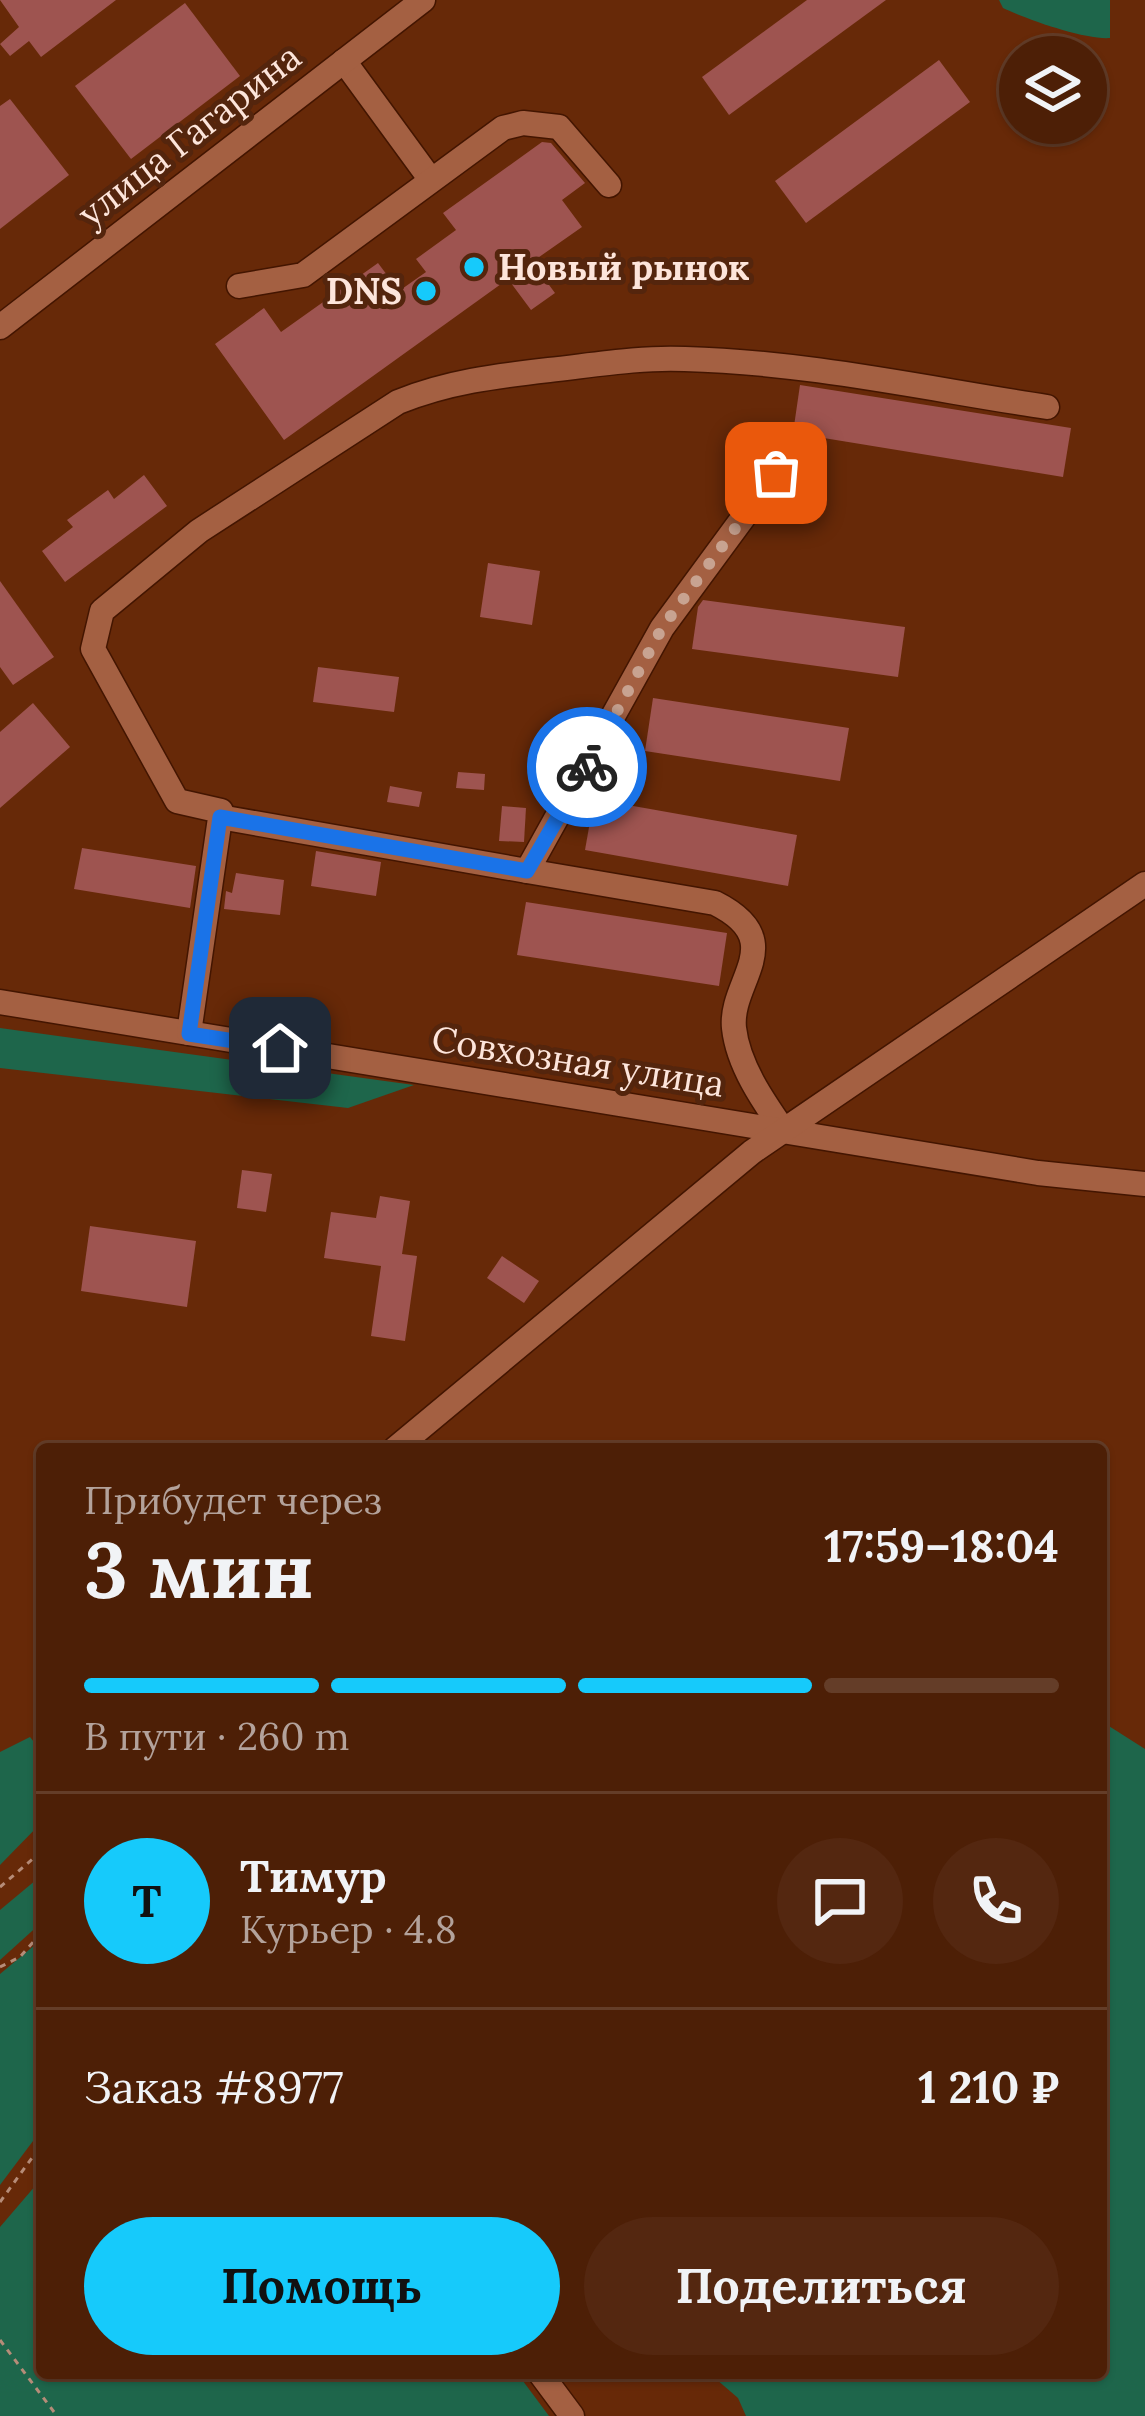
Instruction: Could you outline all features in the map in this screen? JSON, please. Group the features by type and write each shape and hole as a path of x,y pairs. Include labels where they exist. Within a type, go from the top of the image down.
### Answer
{"street":[{"name":"улица Гагарина","path":"0,327 423,0"},
{"path":"344,61 431,180"},
{"path":"238,286 303,275 502,128 523,123 559,127 609,185"},
{"path":"189,1034 221,811 177,801 93,649 102,611 199,531 398,402 434,387 484,377 686,359 783,367 1047,407"},
{"path":"527,871 662,628 776,473"},
{"path":"220,817 715,903 739,918 749,935 751,973 736,1006 735,1035 764,1103 784,1131"},
{"path":"402,1443 670,1216 784,1131 1145,884"},
{"name":"Совхозная улица","path":"0,1002 1038,1173 1145,1184"},
{"path":"544,2379 572,2416"}],"path":[{"path":"0,1887 36,1856"},
{"path":"0,1967 20,1957 36,1939"},
{"path":"0,2202 36,2152"},
{"path":"0,2340 57,2416"}],"green space":[{"path":"999,0 1110,0 1110,38 1086,36 1003,8"},
{"path":"0,1028 414,1085 348,1108 0,1068"},
{"path":"1107,1725 1145,1749 1145,2416 746,2416 738,2398 716,2379 1107,2379"},
{"path":"30,1737 36,1744 36,1828 0,1865 0,1752"},
{"path":"36,1880 36,1927 0,1960 0,1910"},
{"path":"36,1944 36,2137 0,2185 0,1974"},
{"path":"36,2185 36,2379 521,2379 549,2416 0,2416 0,2227"}],"building":[{"path":"0,0 116,0 41,57 29,41 10,56 0,44 19,27"},
{"path":"807,0 886,0 729,115 702,77"},
{"path":"185,3 240,76 131,159 75,86"},
{"path":"939,60 970,102 806,223 775,181"},
{"path":"10,99 69,175 0,229 0,106"},
{"name":"Новый рынок","path":"542,142 551,143 585,183 562,200 582,227 532,262 555,293 531,310 508,279 284,440 215,344 264,308 281,332 378,263 399,291 426,272 416,259 456,230 443,213"},
{"path":"800,385 1071,428 1063,477 793,433"},
{"path":"144,475 167,506 65,582 42,551 73,527 67,520 108,490 114,499"},
{"path":"488,563 540,571 532,625 480,617"},
{"path":"0,581 54,657 13,685 0,667"},
{"path":"703,600 905,627 898,677 692,649"},
{"path":"318,667 399,677 394,712 313,702"},
{"path":"653,698 849,728 840,781 645,751"},
{"path":"33,703 70,747 0,808 0,732"},
{"path":"458,772 485,774 484,790 456,788"},
{"path":"390,786 422,792 419,807 387,802"},
{"path":"594,799 797,835 788,886 585,850"},
{"path":"502,806 526,808 524,842 499,841"},
{"path":"82,848 196,866 190,908 74,889"},
{"path":"316,851 381,862 376,896 311,886"},
{"path":"236,873 284,880 280,915 224,909 226,891 232,893"},
{"path":"526,902 727,933 719,986 517,955"},
{"path":"242,1170 272,1174 266,1212 237,1208"},
{"path":"380,1196 410,1201 402,1254 417,1256 405,1341 371,1336 381,1266 324,1258 331,1212 376,1218"},
{"path":"90,1226 196,1241 187,1307 81,1291"},
{"path":"502,1256 539,1281 524,1303 487,1278"}],"way so far":[{"path":"587,767 662,628 776,473"}],"place":[{"name":"Новый рынок","path":"474,267"},
{"name":"DNS","path":"426,291"}],"route":[{"path":"280,1048 189,1034 220,817 527,871 587,767"}]}
